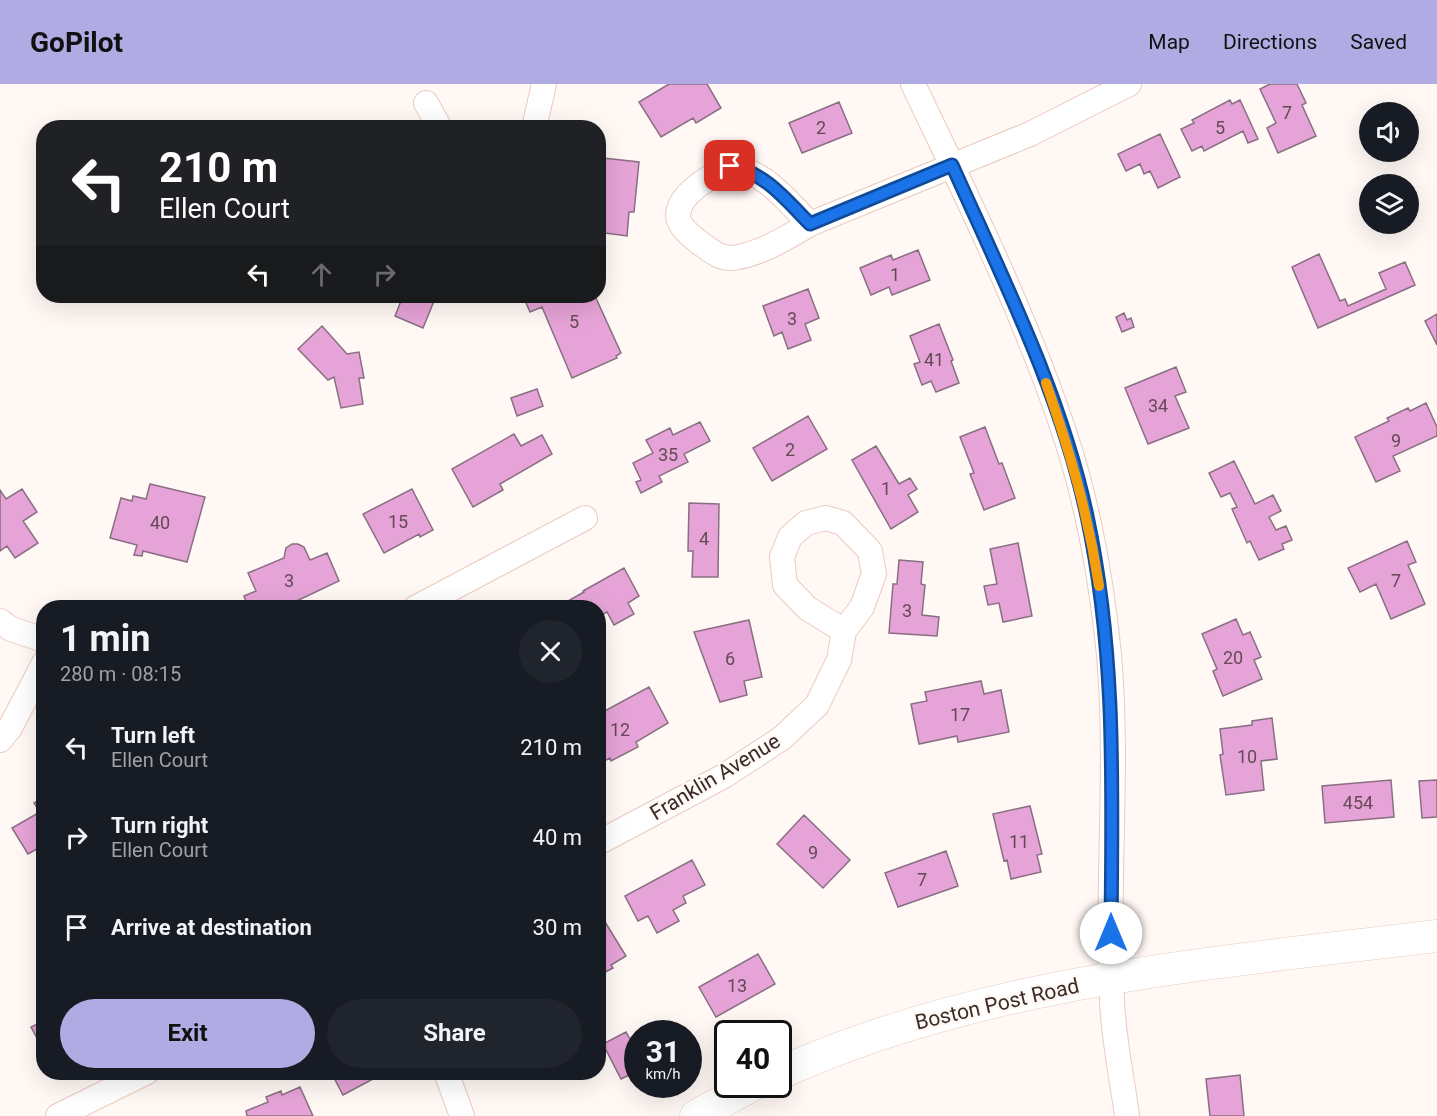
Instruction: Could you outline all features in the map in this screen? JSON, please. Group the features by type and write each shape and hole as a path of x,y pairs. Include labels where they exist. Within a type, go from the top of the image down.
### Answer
{"main road":[{"name":"Boston Post Road","path":"792,1068 836,1049 920,1022 990,1004 1111,978 1178,967 1437,936"},
{"path":"696,1116 729,1098"}],"street":[{"path":"536,120 544,84"},
{"path":"913,84 952,165 1040,369 1068,444 1087,517 1108,653 1112,707 1111,978 1114,1027 1127,1116"},
{"path":"810,224 771,185 746,168 730,166 701,182 684,200 678,214 680,223 692,237 716,255 732,258 768,248 810,224 1030,134 1129,84"},
{"path":"426,103 436,120"},
{"path":"430,600 585,518"},
{"name":"Franklin Avenue","path":"606,839 724,776 782,738 817,705 839,660 844,631 862,607 874,574 870,551 843,523 826,518 806,523 790,537 782,557 785,585 807,608 844,631"},
{"path":"0,621 11,629 36,637"},
{"path":"0,740 10,728 36,678"},
{"path":"58,1116 131,1080"},
{"path":"449,1080 462,1116"}],"building":[{"path":"669,84 707,84 721,108 696,123 693,118 661,137 639,102"},
{"path":"1270,84 1297,84 1306,103 1302,105 1316,136 1278,153 1267,128 1276,123 1260,89"},
{"path":"1230,100 1232,104 1240,100 1258,139 1248,143 1243,131 1204,151 1202,146 1192,151 1181,129 1194,123 1192,120"},
{"path":"839,102 852,133 802,153 789,123"},
{"path":"1160,134 1180,177 1158,188 1150,171 1144,174 1140,164 1126,171 1118,154"},
{"path":"606,158 639,162 634,212 629,212 627,236 606,233"},
{"path":"918,250 930,280 892,295 889,287 871,295 860,268 891,255 893,260"},
{"path":"1319,254 1340,301 1345,299 1348,306 1386,289 1379,273 1405,262 1415,285 1318,328 1292,267"},
{"path":"808,289 819,318 805,324 811,340 788,349 782,332 774,336 763,306"},
{"path":"400,303 433,303 423,328 395,316"},
{"path":"526,303 598,303 621,353 616,356 617,358 572,378 542,307 530,312"},
{"path":"1124,313 1127,320 1131,318 1134,327 1122,332 1116,317"},
{"path":"1437,314 1437,345 1425,321"},
{"path":"939,324 959,383 936,392 931,381 922,385 914,364 920,362 910,336"},
{"path":"322,326 347,354 359,352 364,378 359,378 363,404 341,408 334,377 328,380 298,349"},
{"path":"1176,367 1186,392 1175,396 1189,428 1148,444 1125,388"},
{"path":"537,389 543,406 517,416 511,398"},
{"path":"1426,403 1437,427 1437,436 1393,456 1400,471 1376,482 1355,437 1389,421 1387,418"},
{"path":"808,416 827,449 772,481 753,448"},
{"path":"700,422 710,441 684,454 688,462 659,476 662,482 641,493 636,482 641,480 633,463 653,453 646,440 670,428 673,435"},
{"path":"985,427 1015,498 984,510 970,474 974,473 960,437"},
{"path":"514,434 521,446 542,435 552,454 500,484 503,490 473,507 452,469"},
{"path":"876,446 899,484 910,478 917,489 908,495 918,512 891,529 852,460"},
{"path":"1234,461 1255,504 1273,495 1281,511 1269,517 1276,530 1286,526 1292,540 1282,544 1284,549 1259,560 1250,541 1247,543 1232,509 1237,507 1230,493 1221,497 1209,473"},
{"path":"150,484 205,497 187,562 143,551 142,556 134,555 137,545 110,538 121,498 132,501 133,496 146,499"},
{"path":"22,489 37,512 23,521 38,543 15,558 7,546 0,551 0,490 6,499"},
{"path":"412,489 433,530 420,537 419,534 384,553 363,514"},
{"path":"689,503 719,504 718,577 692,577 693,551 688,551"},
{"path":"1407,541 1416,562 1408,565 1425,604 1391,619 1376,584 1360,592 1348,568"},
{"path":"1018,543 1032,616 1003,622 999,603 988,605 984,586 997,584 990,549"},
{"path":"292,544 304,547 310,560 327,553 339,581 299,600 245,600 244,596 256,591 248,573 284,558 286,548"},
{"path":"899,560 923,562 921,584 925,585 922,615 939,617 937,636 889,633 893,584 897,584"},
{"path":"624,568 639,596 628,603 634,614 614,625 606,613 606,600 570,600"},
{"path":"1236,619 1243,635 1250,632 1261,657 1254,660 1262,679 1223,696 1213,671 1217,669 1202,634"},
{"path":"749,620 762,677 744,681 747,695 720,702 694,632"},
{"path":"981,681 984,694 1001,690 1009,732 958,742 957,736 919,744 911,704 927,701 925,692"},
{"path":"649,687 668,723 636,742 638,747 611,761 610,758 606,760 606,710"},
{"path":"1272,718 1277,759 1261,761 1264,790 1226,795 1220,755 1223,754 1220,729 1252,725 1252,721"},
{"path":"1391,780 1394,817 1325,823 1322,786"},
{"path":"1437,780 1437,817 1422,818 1419,781"},
{"path":"1030,806 1042,854 1037,855 1041,872 1011,879 1007,860 1004,861 993,814"},
{"path":"36,814 36,850 28,854 12,828"},
{"path":"804,815 850,860 823,888 777,844"},
{"path":"946,851 958,886 898,907 885,873"},
{"path":"692,860 705,885 683,896 686,903 673,910 679,921 657,933 648,916 638,921 625,896"},
{"path":"606,924 626,956 611,965 613,968 606,972"},
{"path":"758,954 775,984 716,1017 699,987"},
{"path":"36,1025 36,1036 31,1027"},
{"path":"624,1033 624,1078 621,1079 606,1050 606,1042"},
{"path":"1240,1075 1244,1116 1210,1116 1206,1079"},
{"path":"335,1080 371,1080 343,1095"},
{"path":"300,1087 313,1116 247,1116 246,1111 268,1102 266,1097 281,1091 282,1095"}],"slow traffic":[{"path":"1046,383 1068,444 1087,517 1099,586"}],"route":[{"path":"730,166 746,168 771,185 810,224 952,165 1040,369 1068,444 1087,517 1108,653 1112,707 1111,933"}]}
